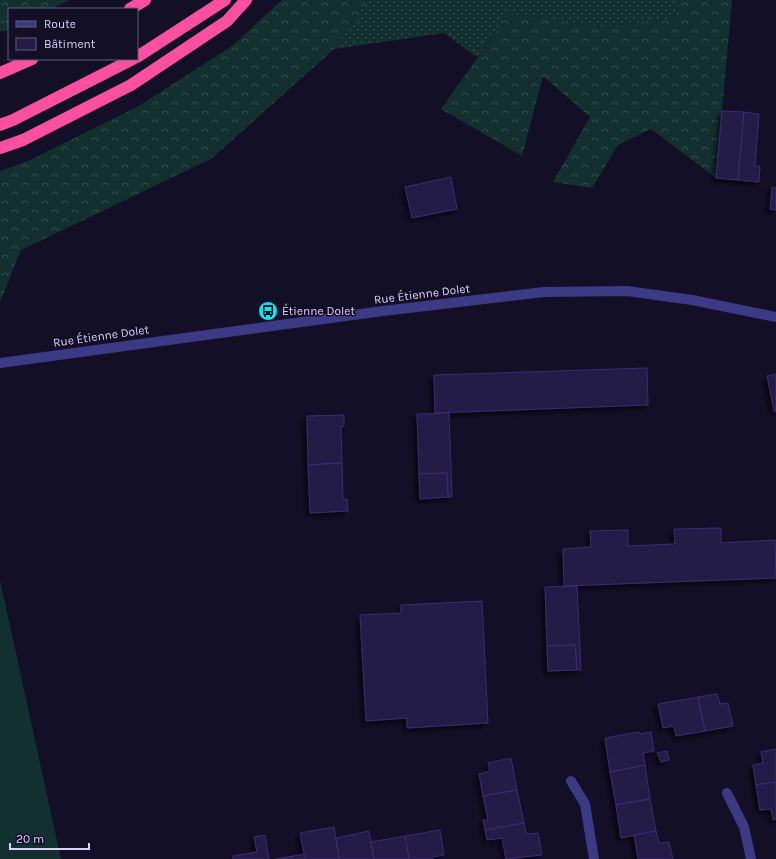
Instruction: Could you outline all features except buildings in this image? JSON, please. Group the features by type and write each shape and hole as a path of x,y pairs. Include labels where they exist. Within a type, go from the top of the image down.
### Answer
{"highway":[{"path":"132,8 145,0"},
{"path":"138,56 225,0"},
{"path":"0,148 23,140 131,85 228,21 246,0"},
{"path":"0,73 30,60"},
{"path":"0,125 20,117 131,60"}],"street":[{"name":"Rue Étienne Dolet","path":"0,363 544,292 627,291 692,300 776,316"},
{"path":"571,781 585,804 594,859"},
{"path":"728,793 744,827 751,859"}],"green space":[{"path":"0,0 69,0 53,8 8,8 8,30 0,32"},
{"path":"282,0 367,0 334,49 211,159 21,250 0,302 0,171 30,160 137,107 232,46"},
{"path":"367,0 680,0 674,18 601,27 509,13 477,57 444,33 334,49"},
{"path":"680,0 732,0 716,178 651,129 618,145 592,188 553,182 590,117 543,76 522,156 441,109 509,13 601,27 674,18"},
{"path":"0,580 61,859 0,859"}],"place":[{"name":"Étienne Dolet","path":"268,311"}]}
